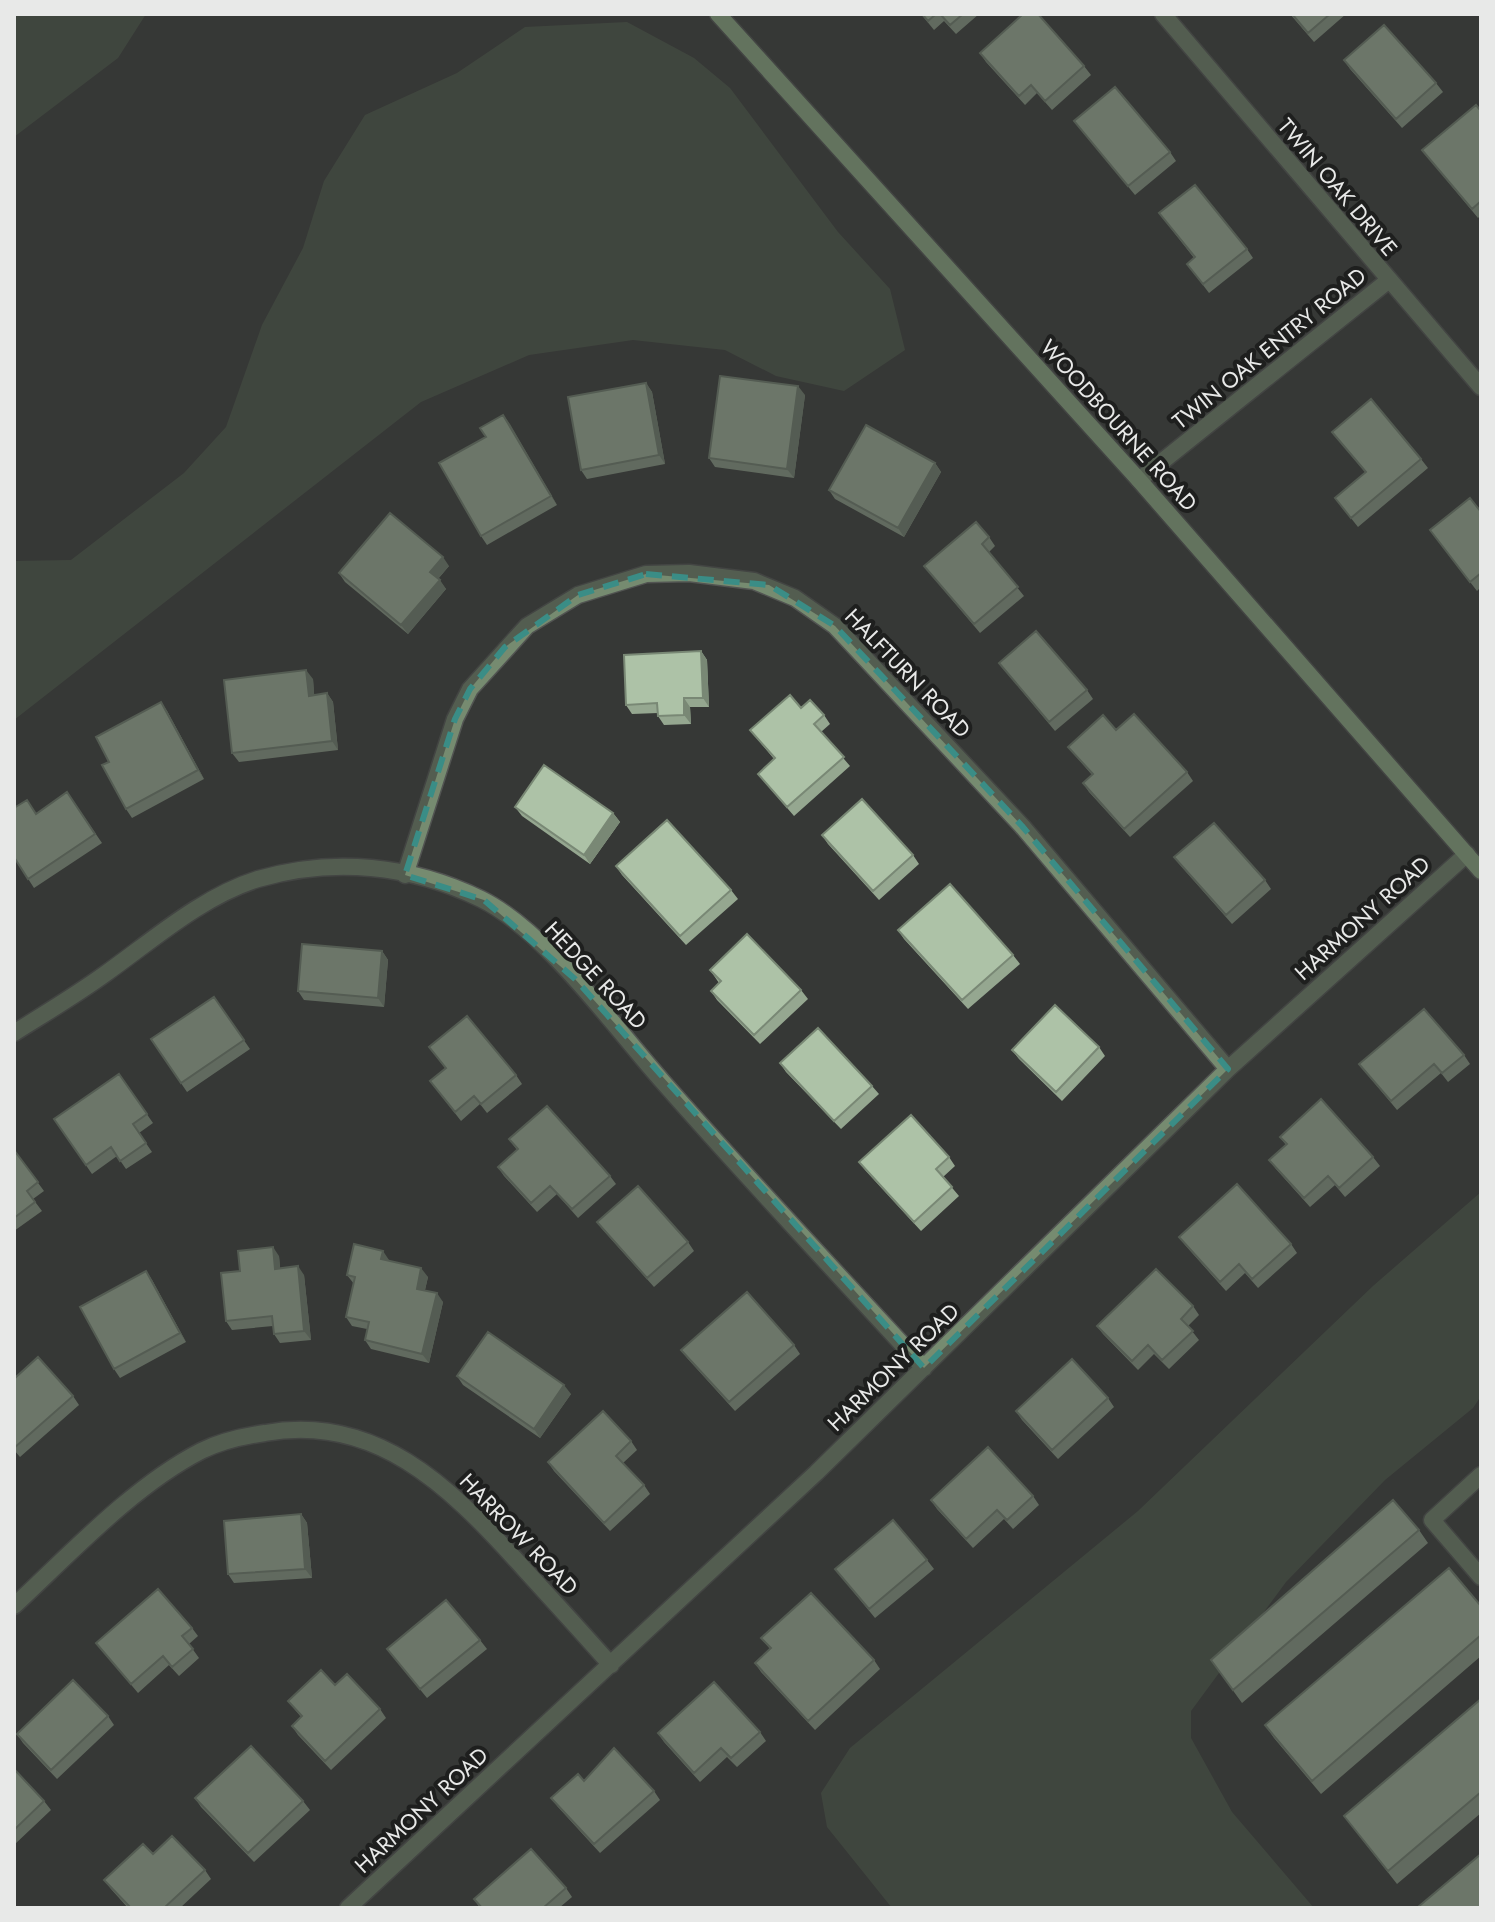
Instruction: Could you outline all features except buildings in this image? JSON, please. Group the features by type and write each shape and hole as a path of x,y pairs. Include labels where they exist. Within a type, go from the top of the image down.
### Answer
{"main road":[{"name":"WOODBOURNE ROAD","path":"718,14 1139,480 1481,871"}],"street":[{"name":"TWIN OAK DRIVE","path":"1163,14 1481,387"},
{"name":"TWIN OAK ENTRY ROAD","path":"1139,480 1389,280"},
{"name":"HALFTURN ROAD","path":"405,875 455,719 470,689 527,626 578,595 646,574 689,573 754,581 795,598 835,626 1022,826 1228,1069"},
{"name":"HARMONY ROAD","path":"350,1907 924,1368 1228,1069 1467,854"},
{"name":"HEDGE ROAD","path":"14,1033 192,912 258,879 326,866 371,865 446,884 484,900 524,930 575,979 664,1083 924,1368"},
{"name":"HARROW ROAD","path":"14,1606 163,1475 203,1450 244,1436 289,1428 310,1429 347,1434 386,1447 425,1470 471,1510 611,1665"},
{"path":"1481,1475 1432,1520 1481,1577"}],"highlighted area":[{"path":"646,574 769,585 835,626 1022,826 1228,1069 924,1368 575,979 484,900 405,875 455,719 470,689 505,647 578,595"}],"green space":[{"path":"14,14 146,14 118,58 14,137"},
{"path":"627,22 694,58 730,88 838,232 890,289 905,350 844,391 776,376 725,350 633,340 529,355 421,402 14,720 14,561 71,560 184,473 226,427 262,325 303,248 324,181 365,115 457,73 525,27"},
{"path":"1481,1192 1481,1396 1473,1408 1385,1480 1286,1582 1191,1711 1191,1738 1232,1812 1314,1908 892,1908 827,1827 821,1793 850,1748 1138,1511 1373,1286"}]}
